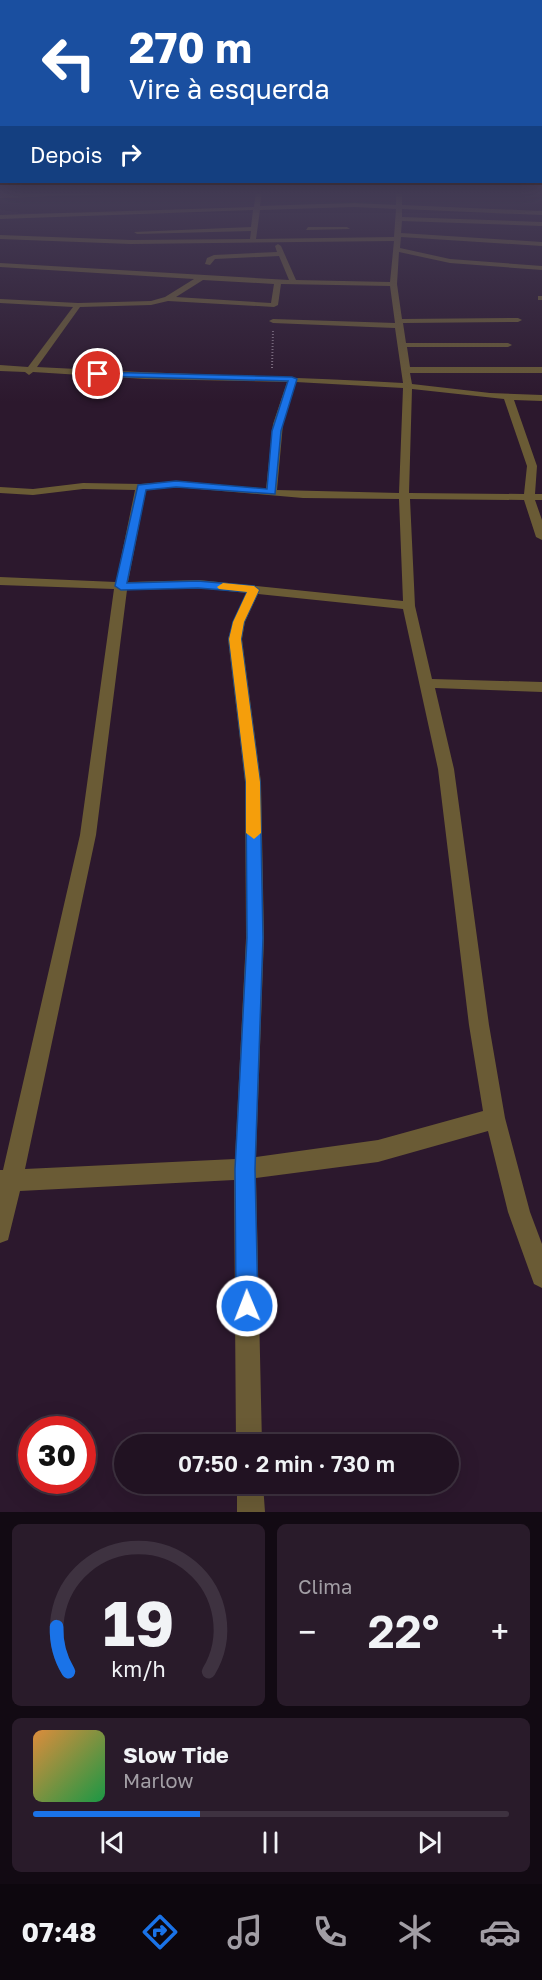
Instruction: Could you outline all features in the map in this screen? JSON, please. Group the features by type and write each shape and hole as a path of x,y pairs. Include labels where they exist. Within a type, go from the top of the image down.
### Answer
{"street":[{"path":"284,262 293,281"},
{"path":"405,262 396,263 393,284 408,386 404,494 409,606 446,769 479,1025 495,1118 519,1212 542,1276"},
{"path":"469,262 542,267"},
{"path":"0,265 278,282 393,284"},
{"path":"168,299 201,278"},
{"path":"0,301 78,305 143,304 168,299 274,305 278,282"},
{"path":"29,372 78,305"},
{"path":"273,321 399,324 518,320"},
{"path":"402,345 508,345"},
{"path":"0,368 29,372 292,379 408,386 508,397 542,398"},
{"path":"406,370 542,370"},
{"path":"271,492 277,431 292,379"},
{"path":"508,397 532,466 529,498 542,537"},
{"path":"0,490 33,492 83,486 141,487 176,484 303,495 404,494 542,497"},
{"path":"0,1232 6,1181 88,835 121,586 141,487"},
{"path":"0,581 121,586 198,584 409,606"},
{"path":"249,1434 245,1169 255,938 253,782 235,639 239,622 254,590"},
{"path":"428,683 542,687"},
{"path":"6,1181 245,1169 378,1151 495,1118"},
{"path":"250,1494 250,1512"}],"path":[{"path":"272,378 273,321"}],"slow traffic":[{"path":"223,587 254,590 239,622 235,639 253,782 254,833"}],"route":[{"path":"98,374 292,379 277,431 271,492 191,484 141,487 121,586 198,584 254,590 239,622 235,639 253,782 255,938 245,1169 247,1306"}]}
